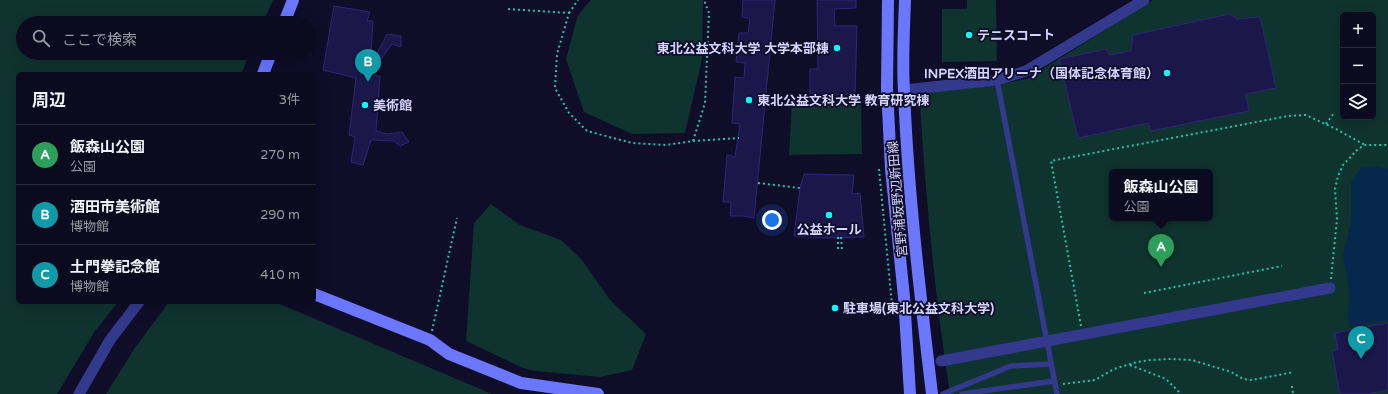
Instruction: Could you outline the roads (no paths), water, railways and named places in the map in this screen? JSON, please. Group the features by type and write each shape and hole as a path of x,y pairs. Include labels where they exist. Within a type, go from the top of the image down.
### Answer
{"main road":[{"path":"287,16 293,0"},
{"name":"宮野浦坂野辺新田線","path":"888,0 887,103 891,169 904,297 910,394"},
{"name":"宮野浦坂野辺新田線","path":"905,0 904,90 908,169 920,296 932,394"},
{"path":"264,72 268,60"},
{"path":"316,295 430,340 449,354 521,383 598,394"}],"street":[{"path":"904,90 997,80 1026,71 1144,0"},
{"path":"941,361 1330,288"},
{"path":"79,394 110,340 137,304"}],"lane":[{"path":"997,80 1057,394"},
{"path":"942,394 1011,366 1051,364"},
{"path":"962,394 1054,381"}],"water":[{"path":"1378,166 1388,169 1388,320 1351,328 1348,317 1350,295 1343,255 1351,222 1351,182 1361,168"}],"place":[{"name":"テニスコート","path":"969,35"},
{"name":"東北公益文科大学 大学本部棟","path":"837,48"},
{"name":"INPEX酒田アリーナ（国体記念体育館）","path":"1167,73"},
{"name":"酒田市美術館","path":"368,82"},
{"name":"東北公益文科大学 教育研究棟","path":"749,100"},
{"name":"美術館","path":"365,105"},
{"name":"公益ホール","path":"829,215"},
{"name":"飯森山公園","path":"1161,267"},
{"name":"駐車場(東北公益文科大学)","path":"835,308"},
{"name":"土門拳記念館","path":"1361,359"}]}
